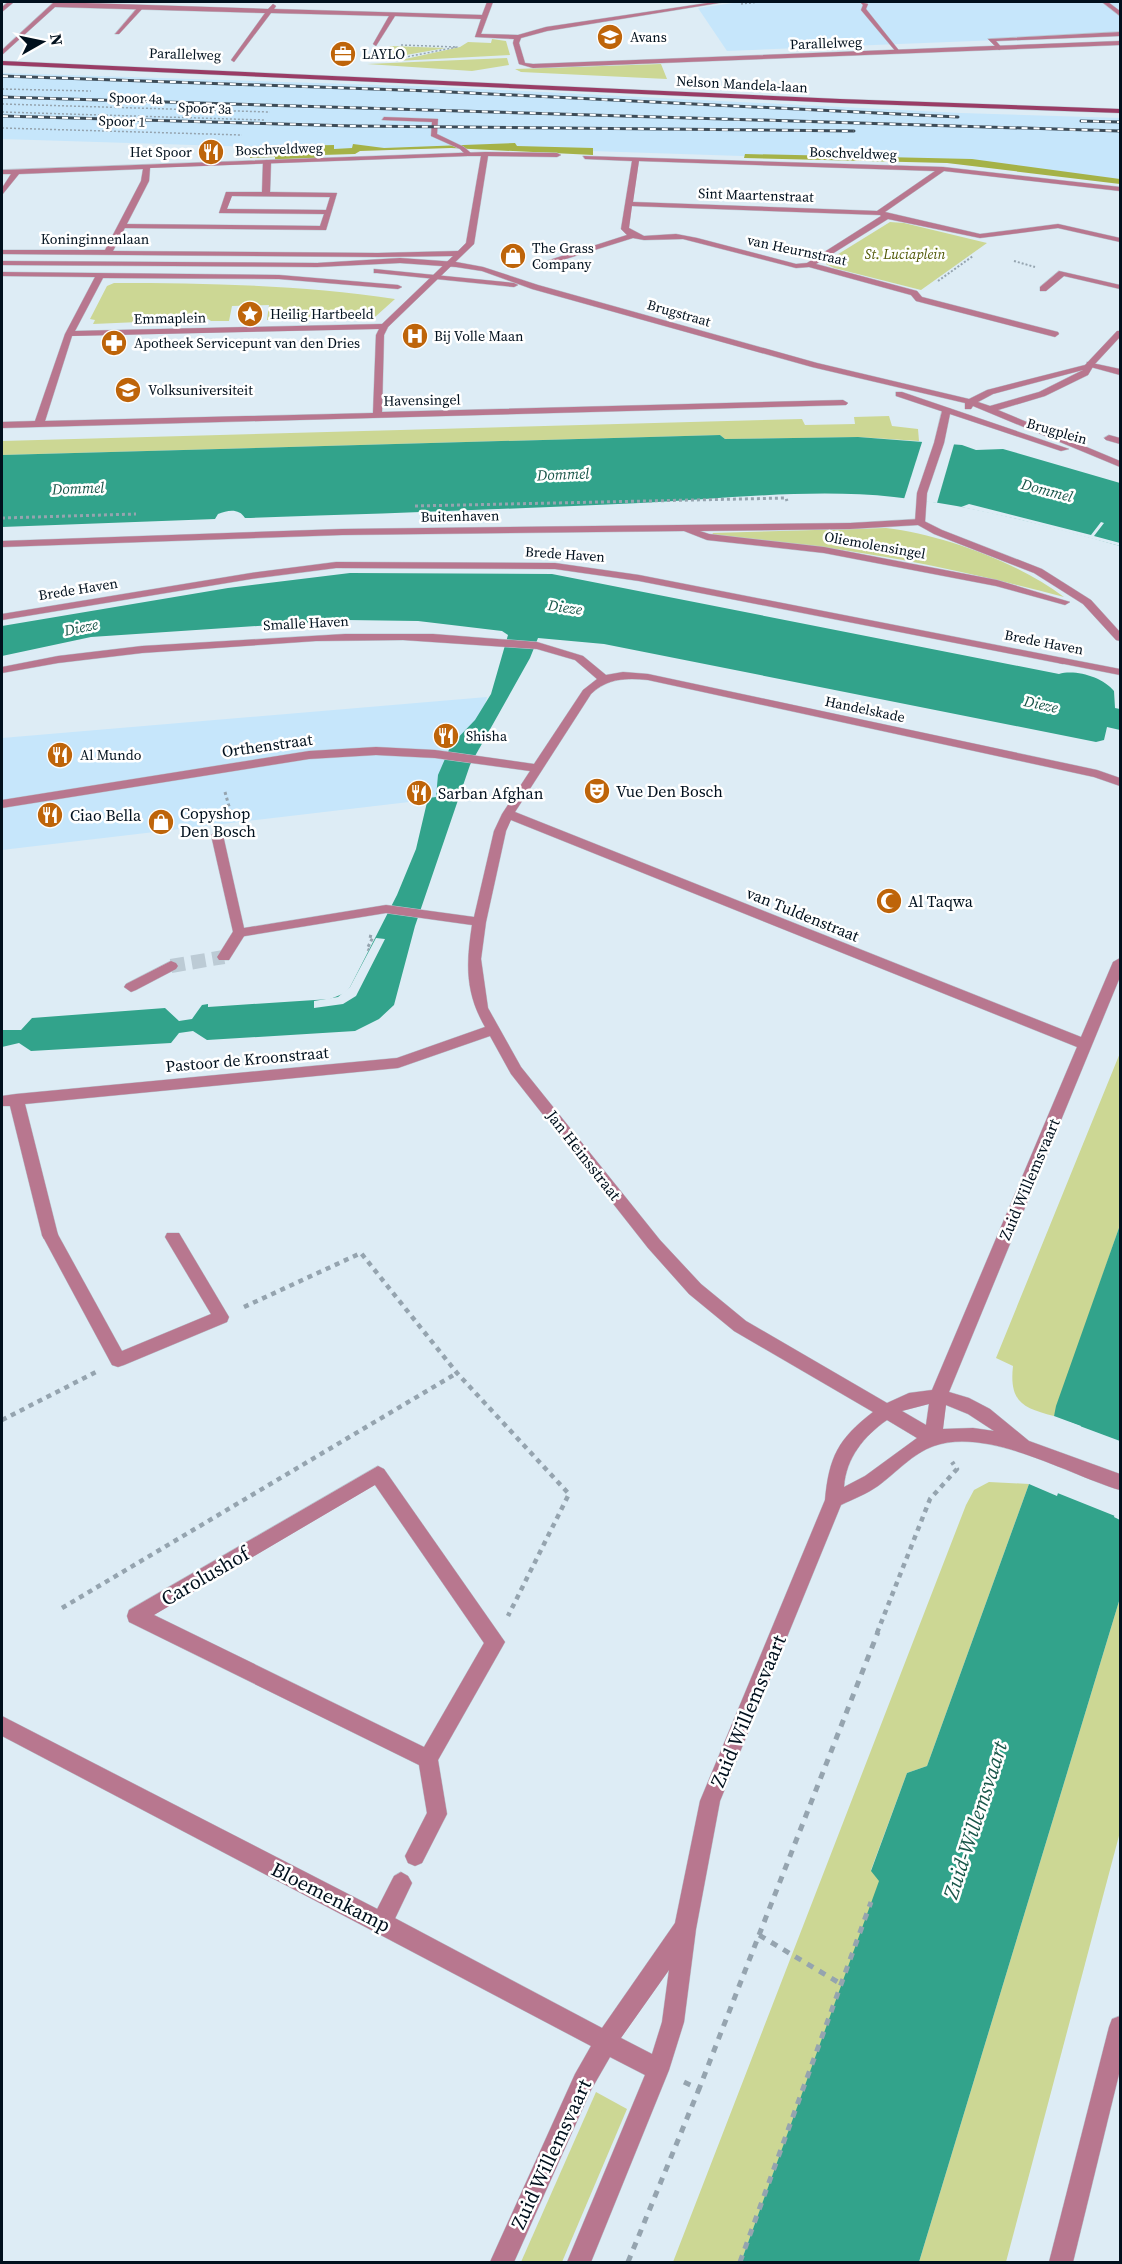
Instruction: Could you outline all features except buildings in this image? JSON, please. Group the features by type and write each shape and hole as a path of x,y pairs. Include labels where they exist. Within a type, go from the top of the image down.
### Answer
{"main road":[{"name":"Parallelweg","path":"2,59 365,75"},
{"name":"Parallelweg","path":"2,63 365,75"},
{"name":"Nelson Mandela-laan","path":"365,75 822,95 1120,104"},
{"name":"Nelson Mandela-laan","path":"365,75 952,106 1120,111"}],"street":[{"path":"2,10 11,2"},
{"path":"234,60 277,2"},
{"path":"490,2 477,36 518,37 546,29 722,2"},
{"path":"863,2 866,5 863,9 899,52"},
{"path":"1105,2 1120,14"},
{"path":"2,53 55,3 140,8 484,17"},
{"path":"117,33 140,8"},
{"path":"376,44 393,15"},
{"path":"999,48 991,39 1120,34"},
{"name":"Parallelweg","path":"518,37 516,43 522,64 533,66 1120,43"},
{"path":"384,119 436,120 433,135 462,148 468,154"},
{"name":"Boschveldweg","path":"2,172 468,154 557,155"},
{"path":"377,415 380,335 384,326 470,244 485,154"},
{"name":"Boschveldweg","path":"585,157 943,169 1120,189"},
{"path":"633,235 625,229 636,158"},
{"path":"266,195 267,162"},
{"path":"108,253 145,181 147,166"},
{"path":"809,265 884,214 881,210 943,169"},
{"path":"2,193 17,171"},
{"path":"123,226 324,228 329,212 334,195 229,194 222,211 329,212"},
{"name":"Sint Maartenstraat","path":"629,204 884,214 980,236 1058,226 1120,240"},
{"path":"251,227 257,212"},
{"path":"540,266 633,235"},
{"name":"van Heurnstraat","path":"633,235 649,238 681,237 796,266 809,265 914,293 919,299 1055,334"},
{"name":"Koninginnenlaan","path":"2,252 161,253 186,264"},
{"path":"161,253 460,253"},
{"path":"317,265 351,262 450,263 492,272 535,287"},
{"name":"Koninginnenlaan","path":"2,263 186,264"},
{"path":"186,264 317,265 535,287"},
{"path":"1043,289 1062,273 1120,287"},
{"path":"2,274 279,277 398,287"},
{"path":"39,424 69,334 101,274"},
{"name":"Brugstraat","path":"535,287 814,365 890,383"},
{"name":"Emmaplein","path":"69,334 384,326"},
{"name":"Brugplein","path":"964,415 1020,402 1085,373 1089,364 1120,333"},
{"path":"964,415 970,402 990,392 1089,364 1120,372"},
{"name":"Brugstraat","path":"814,365 946,409"},
{"name":"Brugplein","path":"890,383 992,409 1099,457"},
{"name":"Havensingel","path":"2,425 843,403"},
{"name":"Brugplein","path":"946,409 1045,444 1099,457"},
{"name":"Oliemolensingel","path":"946,409 940,439 920,501 918,514 920,522 938,532 990,550 1038,571 1087,602 1120,638"},
{"path":"1109,438 1120,441"},
{"path":"1099,457 1120,464"},
{"name":"Buitenhaven","path":"2,544 342,532 680,526 850,526 920,522"},
{"name":"Oliemolensingel","path":"680,526 716,539 824,550 986,581 1065,602"},
{"name":"Brede Haven","path":"2,617 261,574 336,565 555,566 639,578 1120,672"},
{"name":"Smalle Haven","path":"2,670 113,650 352,635 491,641 551,648 581,659 603,679"},
{"name":"Handelskade","path":"603,679 615,675 648,677 1097,774 1120,782"},
{"name":"Jan Heinsstraat","path":"603,679 587,692 508,814 500,831 479,922 474,958 481,1008 516,1070 654,1244 695,1289 740,1326 933,1438"},
{"name":"Orthenstraat","path":"2,804 309,755 376,751 435,754 538,768"},
{"name":"van Tuldenstraat","path":"508,814 1085,1044"},
{"path":"217,835 239,933 224,957"},
{"path":"239,933 386,909 479,922"},
{"name":"Zuid Willemsvaart","path":"933,1438 938,1396 1120,962"},
{"path":"131,987 171,966"},
{"name":"Pastoor de Kroonstraat","path":"9,1100 398,1063 492,1030"},
{"path":"9,1100 50,1235 118,1360 221,1317 173,1237"},
{"path":"938,1396 977,1410 1022,1444"},
{"name":"Zuid Willemsvaart","path":"579,2262 658,2070 673,2022 685,1929 710,1802 834,1500 837,1469 844,1454 875,1419 912,1399 938,1396"},
{"path":"834,1500 868,1483 904,1455 933,1438 963,1435 1022,1444 1120,1482"},
{"name":"Carolushof","path":"428,1759 136,1616 378,1474 495,1642"},
{"path":"415,1856 437,1814 428,1759 495,1642"},
{"name":"Bloemenkamp","path":"2,1726 658,2070"},
{"path":"381,1923 401,1883"},
{"name":"Zuid Willemsvaart","path":"502,2262 583,2082 606,2041 685,1929"},
{"path":"1061,2262 1120,2026"}],"path":[{"path":"376,44 457,47 391,60"},
{"name":"Spoor 4a","path":"2,104 270,112"},
{"name":"Spoor 3a","path":"2,112 264,120"},
{"name":"Spoor 1","path":"2,128 242,135"},
{"path":"914,293 923,291 991,243 998,234"},
{"path":"412,506 774,498 786,498 787,501"},
{"path":"2,518 140,514"},
{"path":"217,835 236,830 219,768"},
{"path":"369,950 367,949 372,936"},
{"path":"221,1317 361,1253 457,1373 569,1494 495,1642"},
{"path":"2,1420 118,1360"},
{"path":"62,1608 457,1373"},
{"path":"628,2262 699,2088 930,1498 957,1469 933,1438"},
{"path":"740,2262 870,1902"},
{"path":"759,1935 841,1984"},
{"path":"658,2070 699,2088"}],"shaded area":[{"path":"740,2 1120,2 1120,35 727,51 698,8"},
{"path":"2,73 441,87 961,113 1120,118 1120,183 950,163 469,147 355,150 2,139"},
{"path":"515,143 517,146 593,148 593,155 451,148 360,151 355,154 322,155 321,159 275,160 275,157 250,158 250,153 245,153 245,147 334,145 334,149 352,148 353,144 384,148"},
{"path":"745,154 972,159 1120,179 1120,184 947,163 744,158"},
{"path":"487,697 460,796 2,850 2,738"}],"green space":[{"path":"492,39 506,41 510,55 396,61 460,47 468,42 491,43"},
{"path":"390,46 446,48 383,59"},
{"path":"507,58 509,65 472,71 367,64"},
{"path":"661,64 667,79 521,72 515,69"},
{"name":"St. Luciaplein","path":"890,222 904,223 987,243 921,290 826,264 827,261"},
{"path":"114,283 255,286 395,299 375,317 267,320 269,305 232,306 229,321 208,319 93,324 95,320 90,319 107,286"},
{"path":"889,416 892,426 918,429 919,441 858,437 725,439 720,435 2,455 2,441 802,419 805,425 855,424 854,417"},
{"path":"886,528 932,537 979,552 1025,572 1064,597 890,558 819,547 735,540 712,533"},
{"path":"1120,1053 1120,1225 1054,1416 1034,1410 1020,1402 1013,1388 1013,1366 996,1358"},
{"path":"989,1482 1029,1484 927,1766 907,1773 871,1870 880,1881 741,2262 673,2262 966,1505 974,1490"},
{"path":"1120,1598 1120,1832 1006,2262 919,2262"},
{"path":"596,2092 627,2109 562,2262 521,2262"}],"water":[{"name":"Dommel","path":"720,435 725,439 858,437 962,445 976,450 1003,449 1120,483 1120,546 980,510 894,497 832,494 245,518 236,511 229,511 218,514 215,519 2,527 2,455"},
{"name":"Dieze","path":"350,573 552,574 1059,674 1081,673 1096,678 1114,691 1115,708 1120,709 1120,730 1107,727 1104,740 1096,742 604,644 538,638 530,658 470,765 415,926 394,1005 379,1019 355,1031 207,1040 193,1031 179,1033 171,1043 31,1051 19,1043 2,1047 2,1030 21,1030 32,1018 165,1008 179,1021 192,1019 202,1005 208,1004 208,1007 330,999 345,993 397,895 416,849 428,798 436,797 438,775 451,745 475,720 491,694 508,635 502,631 418,621 347,620 91,637 2,656 2,626 228,588"},
{"name":"Zuid-Willemsvaart","path":"1120,1225 1120,1497 1114,1517 1120,1520 1120,1598 919,2262 741,2262 879,1881 871,1871 907,1773 927,1766 1029,1484 1057,1496 1081,1426 1054,1416 1056,1406"}],"pier":[{"path":"923,439 955,441 937,503 904,499"},
{"path":"969,504 1091,535 1101,522 1104,523 1094,536 1120,543 1120,546 961,507"},
{"path":"376,938 385,939 356,996 343,1004 314,1008 314,1001 338,997 350,987"},
{"path":"1069,1422 1120,1441 1118,1516 1120,1518 1055,1492 1078,1428 1068,1424"}],"tunnel":[{"path":"171,966 224,957"}],"railway":[{"path":"2,76 430,91 958,117"},
{"path":"2,97 1120,131"},
{"path":"2,116 353,126 854,131"},
{"path":"1081,121 1120,122"}],"place":[{"name":"Avans","path":"610,37"},
{"name":"LAYLO","path":"343,54"},
{"name":"Het Spoor","path":"211,152"},
{"name":"The Grass Company","path":"513,256"},
{"name":"Heilig Hartbeeld","path":"250,314"},
{"name":"Bij Volle Maan","path":"415,336"},
{"name":"Apotheek Servicepunt van den Dries","path":"114,343"},
{"name":"Volksuniversiteit","path":"128,390"},
{"name":"Shisha","path":"446,736"},
{"name":"Al Mundo","path":"60,755"},
{"name":"Vue Den Bosch","path":"597,791"},
{"name":"Sarban Afghan","path":"419,793"},
{"name":"Ciao Bella","path":"50,815"},
{"name":"Copyshop Den Bosch","path":"161,822"},
{"name":"Al Taqwa","path":"889,901"}]}
